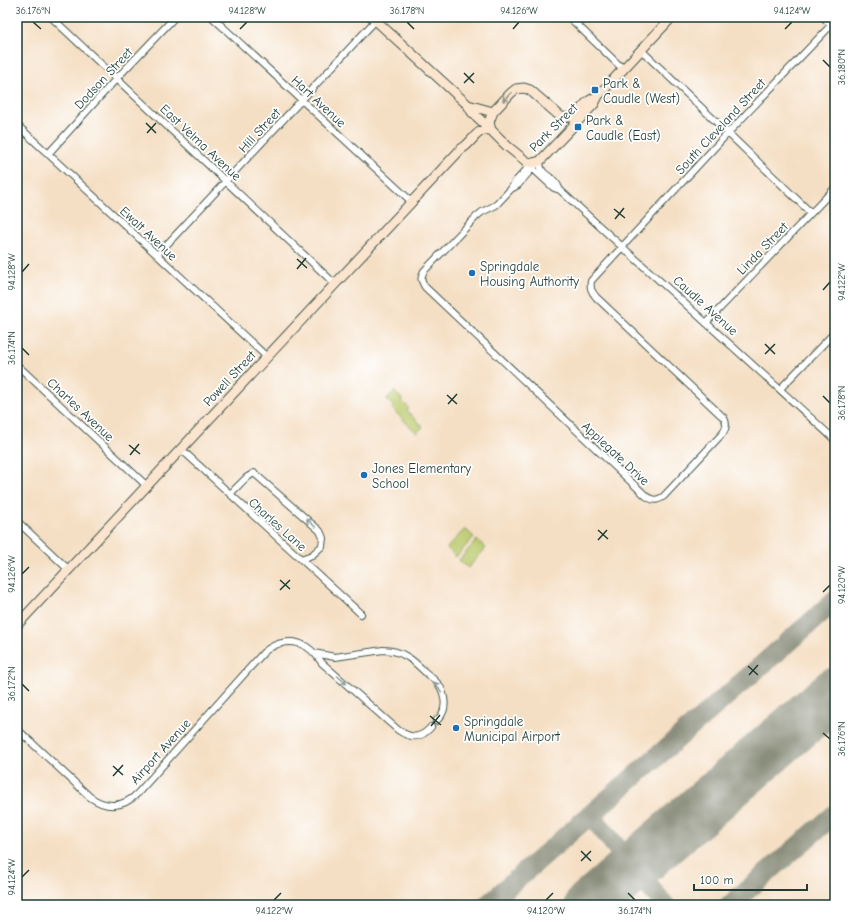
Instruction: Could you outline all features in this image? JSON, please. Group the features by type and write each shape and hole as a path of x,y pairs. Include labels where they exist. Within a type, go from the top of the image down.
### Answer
{"street":[{"name":"East Velma Avenue","path":"51,17 335,284"},
{"name":"Dodson Street","path":"48,154 175,17"},
{"name":"Hart Avenue","path":"212,17 412,202"},
{"path":"569,17 623,69"},
{"name":"Park Street","path":"491,130 507,146 530,165 540,161 594,104 598,96 672,17"},
{"path":"822,17 834,25"},
{"name":"Hill Street","path":"157,255 302,100 374,18"},
{"path":"374,18 468,105 472,112 491,130"},
{"name":"South Cleveland Street","path":"622,247 728,133 834,25"},
{"path":"641,50 811,213"},
{"name":"Park Street","path":"493,112 516,89 524,88 530,90 561,118 575,116 589,101 598,96"},
{"path":"468,105 493,112 489,122 491,130"},
{"name":"Powell Street","path":"461,149 463,143 493,112"},
{"path":"561,118 564,122 564,136"},
{"name":"Ewalt Avenue","path":"17,125 267,357"},
{"name":"Powell Street","path":"17,626 461,149 466,147 481,131 486,129 491,130"},
{"name":"Caudle Avenue","path":"540,161 541,171 558,184 560,190"},
{"name":"Applegate Drive","path":"530,165 496,205 477,216 424,271 422,282 425,287 646,496 651,500 656,500 664,496 723,433 726,422 724,418 592,292 590,286 592,281 622,247"},
{"name":"Caudle Avenue","path":"530,165 554,188 560,190 835,440"},
{"name":"Linda Street","path":"706,323 835,188"},
{"path":"780,389 835,332"},
{"name":"Charles Avenue","path":"17,365 147,486"},
{"name":"Charles Lane","path":"181,450 361,614"},
{"path":"230,494 246,478 254,473 320,531 323,538 322,546 312,555 301,559"},
{"path":"17,521 69,570"},
{"name":"Airport Avenue","path":"17,729 90,797 96,801 108,805 121,804 133,798 138,793 258,658 275,644 282,642 298,643 307,647 322,663 404,734 418,736 425,734 431,727"},
{"name":"Airport Avenue","path":"314,653 335,657 391,650 406,655 439,685 443,693 445,701 444,708 442,715 436,721"}],"green space":[{"path":"394,391 409,408 407,411 423,427 417,433 393,410 393,406 386,399"},
{"path":"465,529 474,537 456,557 447,548"},
{"path":"477,540 486,548 468,568 459,560"}],"taxiway":[{"path":"487,905 835,601"},
{"path":"730,905 835,814"},
{"path":"591,815 633,868 665,905"}],"runway":[{"path":"590,905 835,693"}],"place":[{"name":"Park & Caudle (West)","path":"595,90"},
{"name":"Park & Caudle (East)","path":"578,127"},
{"name":"Springdale Housing Authority","path":"472,273"},
{"name":"Jones Elementary School","path":"364,475"},
{"name":"Springdale Municipal Airport","path":"456,728"}]}
